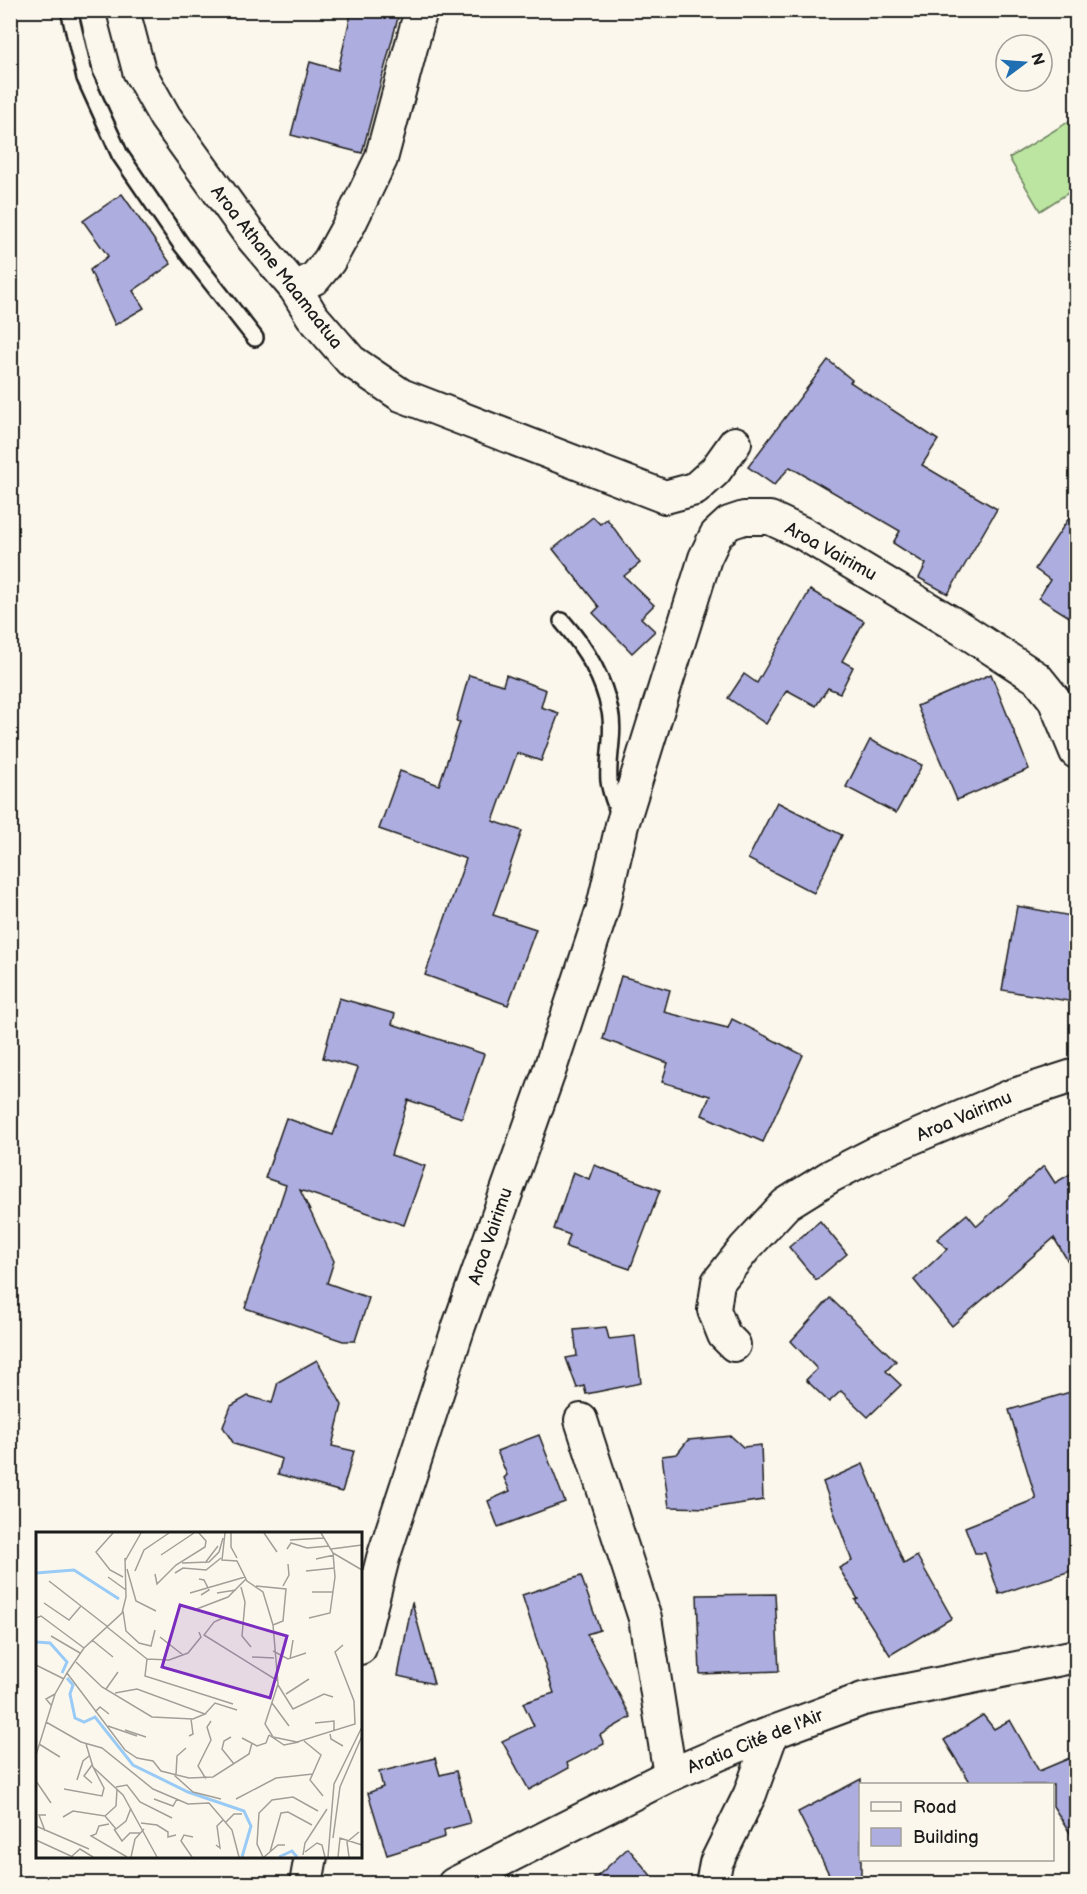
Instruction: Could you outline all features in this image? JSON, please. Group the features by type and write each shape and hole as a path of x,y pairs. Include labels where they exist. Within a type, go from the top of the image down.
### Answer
{"street":[{"name":"Aroa Athane Maamaatua","path":"123,10 139,71 165,117 250,235 295,288 312,316 351,361 401,395 665,497 695,489 715,471 735,443"},
{"path":"295,288 315,278 329,261 381,159 421,10"},
{"name":"Aroa Vairimu","path":"362,1640 383,1558 459,1326 548,1076 602,911 622,825 705,558 716,535 729,523 744,518 770,518 804,534 945,618 1037,678 1054,699 1077,752"},
{"name":"Aroa Vairimu","path":"734,1345 724,1335 714,1310 718,1282 745,1248 786,1204 831,1176 874,1154 1011,1096 1077,1075"},
{"path":"581,1420 645,1618 670,1775"},
{"name":"Aratia Cité de l'Air","path":"454,1884 670,1775 863,1699 1077,1656"},
{"path":"712,1884 716,1863 750,1794 772,1733"},
{"path":"306,1884 311,1858"}],"lane":[{"path":"69,10 85,78 120,155 181,244 255,338"},
{"name":"Aroa Vairimu","path":"562,621 577,638 591,660 602,684 610,711 612,738 609,781 622,825"}],"green space":[{"path":"1076,117 1076,188 1040,211 1009,158"}],"building":[{"path":"352,10 400,10 362,153 291,135 310,62 338,70"},
{"path":"122,194 171,264 133,291 144,308 115,325 90,270 108,256 83,221"},
{"path":"828,360 852,380 850,382 938,440 922,465 997,509 948,594 919,578 926,564 893,543 900,531 790,467 774,485 748,467"},
{"path":"1077,506 1077,622 1039,598 1050,580 1035,569"},
{"path":"593,517 600,524 607,519 640,563 624,576 654,605 641,618 655,631 632,653 593,613 599,607 553,549"},
{"path":"810,590 864,621 842,661 853,667 840,693 828,688 816,706 787,690 766,724 728,698 744,674 757,683"},
{"path":"991,674 1029,769 957,800 917,706"},
{"path":"469,675 503,685 506,675 546,690 541,707 559,713 541,761 517,753 493,821 522,831 493,915 536,929 508,1005 425,975 466,859 379,829 400,771 439,785 460,722 456,721"},
{"path":"870,740 922,765 896,813 846,787"},
{"path":"777,802 842,835 814,893 748,859"},
{"path":"1017,906 1077,917 1077,987 1074,1002 1002,990"},
{"path":"621,976 670,990 664,1012 728,1028 732,1019 803,1055 763,1142 702,1115 710,1096 662,1082 668,1063 603,1039"},
{"path":"339,998 395,1014 392,1024 484,1054 462,1118 408,1100 391,1155 425,1166 404,1225 300,1190 334,1261 327,1283 369,1298 355,1341 343,1341 245,1308 286,1185 265,1178 286,1118 333,1135 358,1068 323,1058"},
{"path":"594,1165 660,1190 630,1269 566,1247 570,1235 554,1229 573,1172 589,1179"},
{"path":"1044,1166 1055,1183 1077,1170 1077,1276 1054,1238 952,1326 914,1280 947,1249 937,1239 967,1214 977,1226"},
{"path":"820,1221 847,1254 816,1280 789,1247"},
{"path":"830,1298 896,1361 886,1371 901,1385 868,1417 841,1391 829,1402 806,1380 817,1369 791,1341"},
{"path":"606,1327 609,1339 635,1336 641,1383 586,1394 584,1386 577,1388 566,1358 577,1356 574,1330"},
{"path":"317,1360 342,1405 332,1446 354,1451 342,1492 278,1474 282,1459 234,1444 223,1427 231,1406 248,1396 272,1403 278,1382"},
{"path":"1077,1390 1077,1569 999,1594 985,1553 975,1553 965,1527 1036,1499 1009,1410"},
{"path":"539,1435 565,1502 498,1527 488,1501 510,1491 504,1478 507,1475 497,1451"},
{"path":"731,1436 743,1447 761,1445 763,1500 711,1508 669,1507 662,1456 677,1454 688,1440"},
{"path":"863,1464 904,1564 917,1556 952,1618 890,1655 855,1600 858,1599 839,1568 852,1561 823,1482"},
{"path":"581,1576 600,1630 587,1634 631,1717 600,1735 604,1744 567,1763 569,1768 529,1790 502,1741 534,1726 523,1703 554,1693 522,1595"},
{"path":"775,1594 779,1671 700,1674 697,1595"},
{"path":"412,1602 434,1684 398,1676"},
{"path":"983,1715 994,1729 1010,1720 1039,1771 1077,1755 1077,1844 1054,1808 1054,1783 971,1783 944,1740"},
{"path":"435,1758 440,1775 456,1771 470,1823 444,1830 445,1837 387,1855 368,1793 383,1787 379,1772"},
{"path":"861,1779 859,1783 859,1861 861,1861 861,1884 834,1884 798,1812"},
{"path":"628,1848 658,1884 589,1884"}]}
